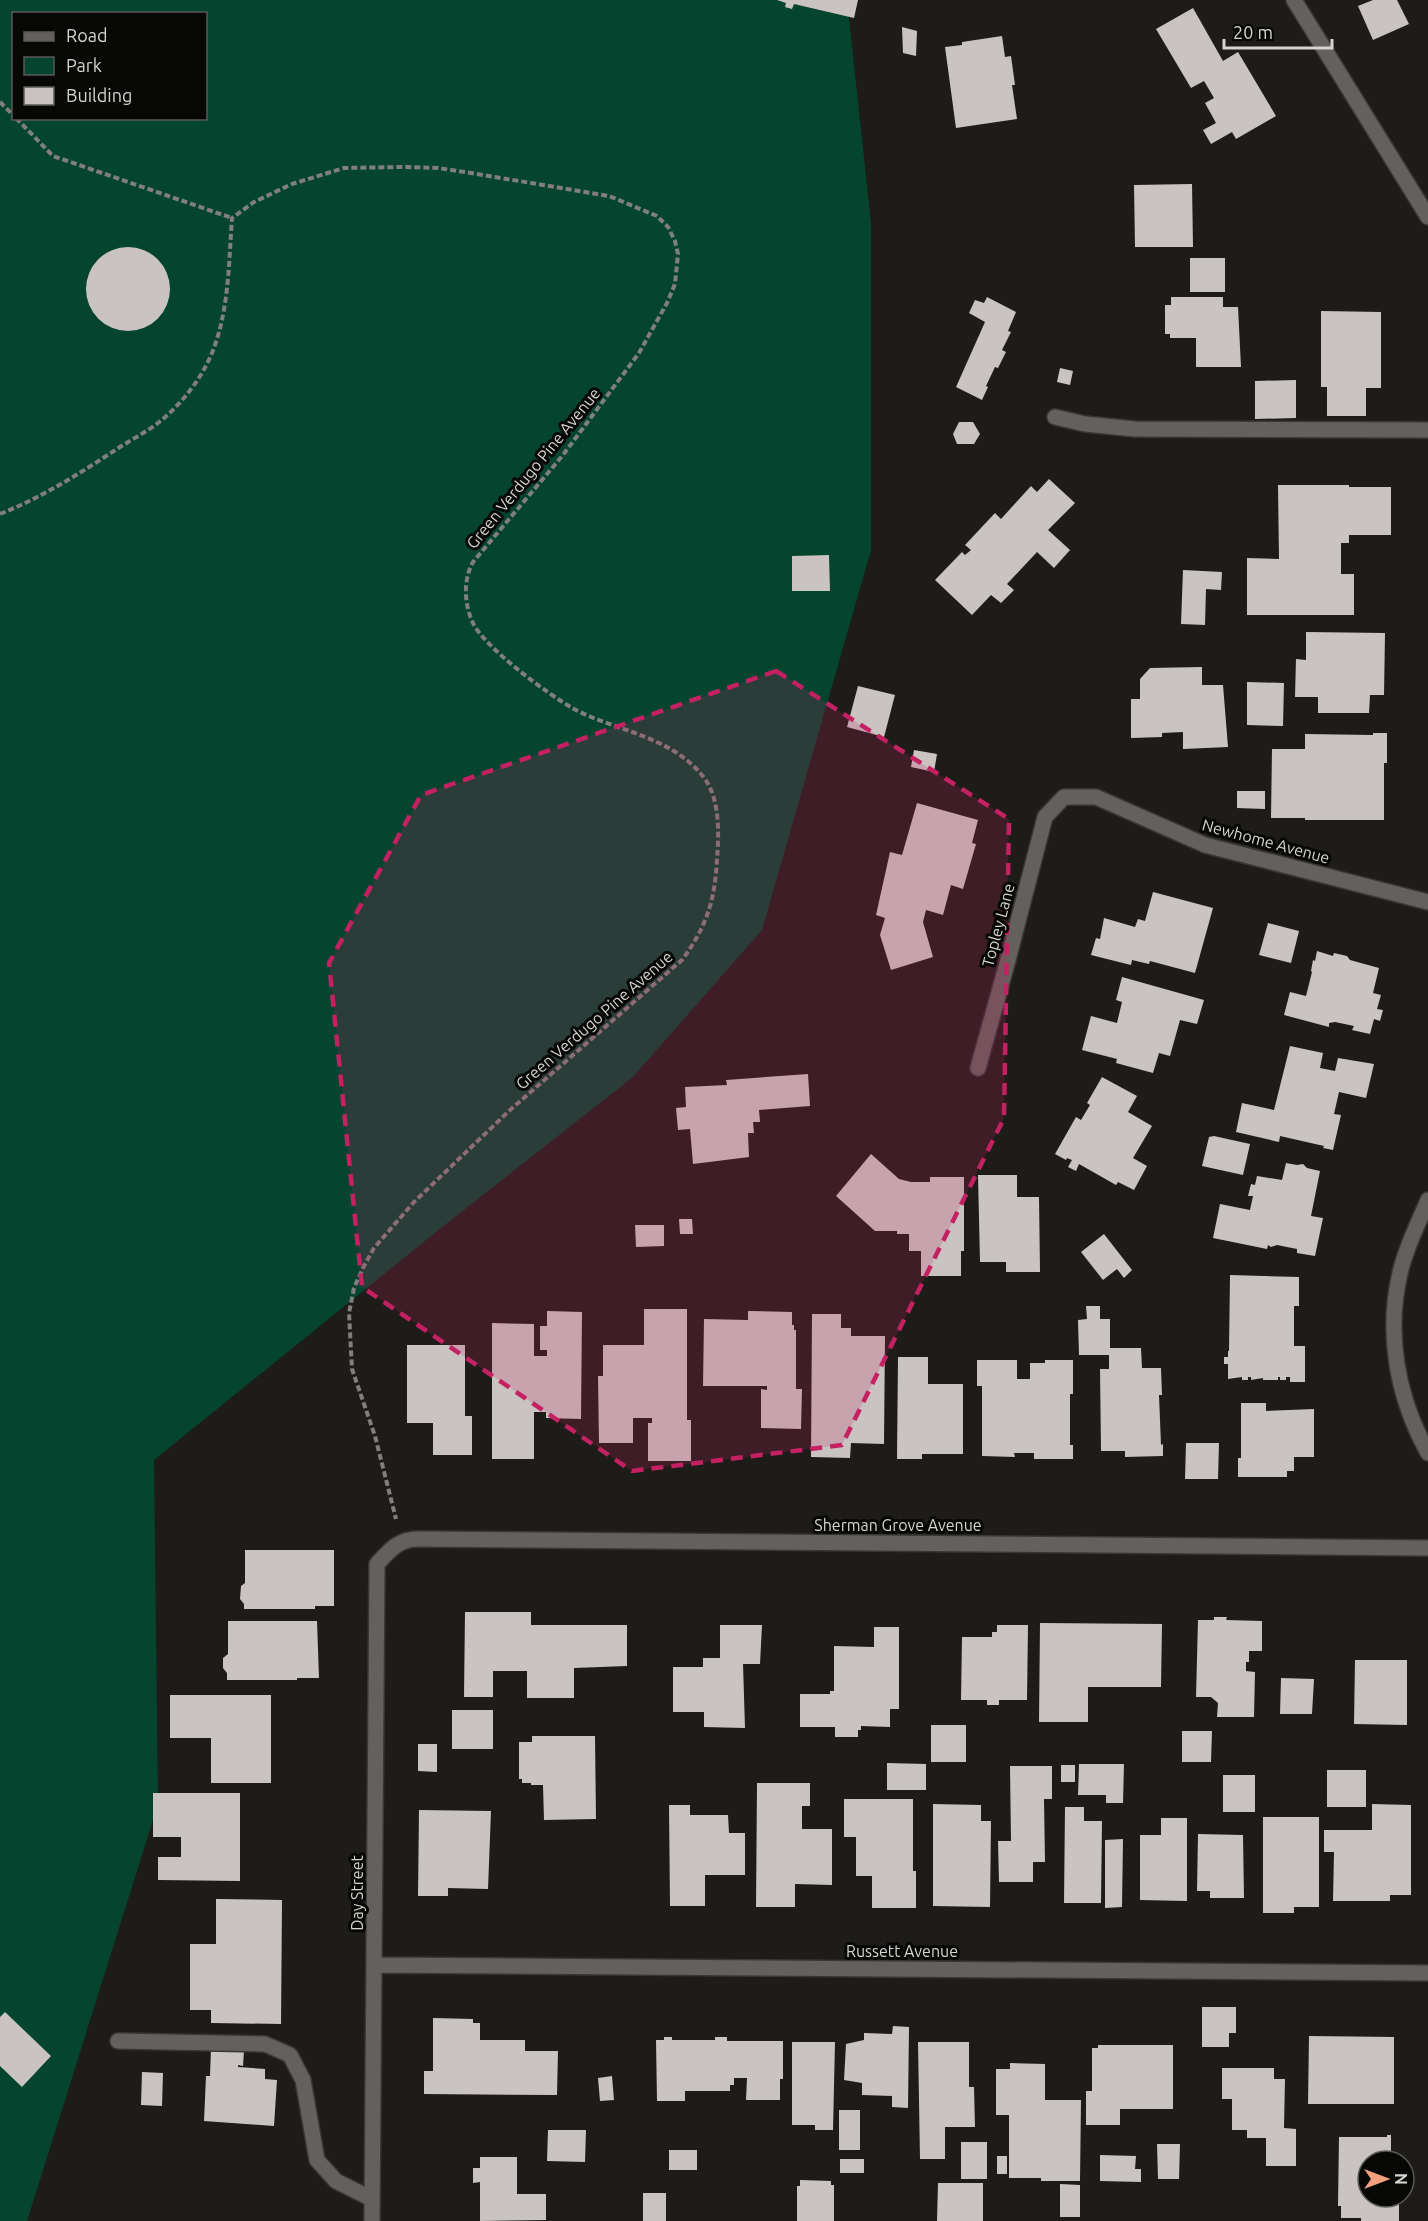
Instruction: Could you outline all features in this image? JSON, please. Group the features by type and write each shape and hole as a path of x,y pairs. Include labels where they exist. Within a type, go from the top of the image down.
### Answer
{"street":[{"path":"1294,0 1428,217"},
{"path":"1055,417 1085,424 1135,429 1428,430"},
{"name":"Newhome Avenue","path":"1064,797 1096,797 1205,845 1428,902"},
{"name":"Topley Lane","path":"978,1068 1045,817 1064,797"},
{"path":"1428,1200 1401,1269 1394,1322 1394,1348 1405,1404 1428,1453"},
{"name":"Sherman Grove Avenue","path":"377,1564 390,1549 410,1539 1428,1548"},
{"name":"Day Street","path":"372,2221 377,1564"},
{"name":"Russett Avenue","path":"375,1965 1428,1973"},
{"path":"117,2041 265,2044 290,2055 303,2080 317,2160 336,2181 372,2199"}],"path":[{"path":"0,102 12,114"},
{"path":"0,514 71,478 161,421 180,403 195,384 215,345 222,317 232,218 53,156 18,120"},
{"name":"Green Verdugo Pine Avenue","path":"232,218 254,201 292,184 344,168 438,168 609,196 657,216 668,227 678,254 675,284 639,353 563,455 473,562 468,572 466,596 474,624 526,678 574,709 668,746 697,769 707,782 717,822 715,889 707,919 697,940 682,960 502,1118 414,1202 374,1248 364,1266 354,1288 349,1313 352,1369 375,1436 390,1492"}],"highlighted area":[{"path":"776,671 1009,819 1004,1118 842,1445 632,1471 362,1287 329,963 421,795"}],"green space":[{"path":"0,0 847,0 871,223 871,550 762,930 633,1077 441,1228 154,1460 158,1804 27,2221 0,2221"}],"building":[{"path":"777,0 858,0 854,18 794,4 792,9 785,7 786,3"},
{"path":"1373,0 1397,0 1409,24 1373,40 1358,6"},
{"path":"1193,8 1223,61 1238,52 1276,116 1236,139 1232,132 1211,144 1203,130 1216,123 1205,103 1214,98 1204,81 1191,88 1156,29"},
{"path":"902,27 917,31 916,56 903,53"},
{"path":"1002,36 1005,57 1011,56 1017,119 956,128 945,47"},
{"path":"1192,184 1193,247 1135,247 1134,185"},
{"path":"128,247 144,250 158,259 167,273 170,289 167,305 158,319 144,328 128,331 112,328 98,319 89,305 86,289 89,273 98,259 112,250"},
{"path":"1190,258 1225,258 1225,292 1190,292"},
{"path":"987,297 1016,312 1008,331 1011,332 1002,350 1006,352 998,368 995,367 982,400 956,387 985,322 969,313 975,300 984,303"},
{"path":"1171,297 1223,297 1223,307 1238,307 1241,367 1196,367 1196,338 1170,338 1170,334 1165,334 1165,305 1171,305"},
{"path":"1321,311 1381,312 1381,388 1366,388 1366,416 1327,416 1327,387 1321,387"},
{"path":"1060,368 1073,371 1070,385 1057,382"},
{"path":"1296,380 1296,418 1255,419 1255,381"},
{"path":"959,422 973,422 980,434 974,444 957,444 953,434"},
{"path":"1049,479 1075,503 1048,530 1070,550 1054,568 1037,552 1007,584 1014,590 1001,603 991,595 972,615 935,580 962,552 965,555 971,550 965,545 995,513 1001,519 1031,486 1037,492"},
{"path":"1278,485 1391,487 1391,535 1349,535 1349,543 1341,543 1341,574 1354,574 1354,615 1247,615 1247,558 1279,559"},
{"path":"829,555 830,591 792,591 792,556"},
{"path":"1183,570 1222,572 1221,590 1206,589 1205,625 1181,624"},
{"path":"1306,632 1385,633 1384,695 1370,695 1369,713 1318,713 1318,697 1295,697 1296,659 1306,660"},
{"path":"1202,667 1202,685 1223,685 1228,747 1183,749 1183,732 1162,733 1162,737 1131,738 1131,699 1140,699 1140,679 1150,668"},
{"path":"1247,682 1284,683 1283,726 1247,725"},
{"path":"858,686 895,695 884,737 847,727"},
{"path":"1373,733 1387,733 1387,763 1384,763 1384,820 1271,818 1272,749 1305,749 1305,734 1373,735"},
{"path":"914,750 937,754 934,772 911,767"},
{"path":"1237,791 1265,791 1265,809 1237,808"},
{"path":"917,803 978,820 972,843 976,844 963,889 951,885 943,915 926,910 923,922 933,957 891,970 880,935 885,918 876,915 890,852 902,855"},
{"path":"1153,892 1213,908 1195,973 1150,961 1149,964 1132,960 1131,965 1091,955 1096,938 1100,939 1104,918 1135,927 1138,919 1145,921"},
{"path":"1268,923 1299,931 1291,963 1259,955"},
{"path":"1317,951 1333,956 1334,953 1347,956 1350,960 1379,968 1373,993 1381,995 1377,1009 1383,1010 1380,1021 1374,1019 1370,1034 1352,1030 1354,1026 1335,1022 1329,1023 1329,1027 1284,1015 1290,992 1306,996"},
{"path":"1122,977 1204,1000 1197,1024 1180,1020 1170,1056 1159,1053 1153,1073 1116,1063 1117,1059 1082,1050 1091,1016 1117,1023 1122,1002 1116,1000"},
{"path":"1290,1046 1323,1053 1320,1068 1335,1071 1338,1058 1374,1064 1366,1098 1339,1092 1334,1114 1341,1115 1333,1150 1280,1136 1279,1142 1236,1132 1242,1103 1274,1110"},
{"path":"808,1074 810,1106 759,1110 760,1122 753,1122 754,1133 748,1133 749,1157 693,1164 690,1129 678,1130 676,1108 686,1107 685,1087 727,1085 726,1080"},
{"path":"1102,1077 1137,1096 1128,1112 1152,1126 1133,1158 1147,1166 1134,1190 1118,1182 1116,1185 1079,1164 1076,1171 1068,1167 1072,1160 1067,1158 1066,1160 1055,1154 1076,1117 1081,1120 1090,1105 1087,1103"},
{"path":"1214,1136 1250,1144 1243,1175 1202,1166 1209,1137"},
{"path":"871,1154 899,1179 911,1182 930,1182 930,1177 964,1177 964,1251 961,1251 961,1276 921,1276 921,1251 909,1251 909,1234 897,1234 897,1231 875,1231 836,1196"},
{"path":"1286,1163 1303,1164 1307,1168 1320,1171 1311,1216 1323,1218 1315,1256 1297,1253 1297,1249 1277,1245 1271,1247 1268,1245 1267,1249 1213,1238 1220,1204 1250,1210 1253,1196 1248,1196 1251,1184 1255,1185 1257,1176 1282,1180"},
{"path":"978,1175 1017,1175 1017,1197 1039,1197 1040,1272 1006,1272 1006,1262 980,1262"},
{"path":"679,1219 692,1219 693,1234 680,1234"},
{"path":"635,1225 664,1225 664,1246 636,1247"},
{"path":"1104,1234 1132,1270 1124,1278 1117,1269 1103,1280 1081,1252"},
{"path":"1230,1275 1299,1277 1299,1306 1294,1306 1294,1346 1305,1346 1305,1382 1290,1382 1290,1377 1286,1377 1286,1380 1280,1380 1280,1377 1278,1380 1263,1380 1263,1378 1251,1380 1251,1377 1248,1377 1248,1380 1242,1380 1242,1377 1228,1379 1228,1364 1224,1364 1224,1357 1228,1357 1229,1351"},
{"path":"1086,1306 1100,1306 1100,1319 1110,1319 1110,1348 1141,1348 1142,1368 1161,1368 1162,1395 1159,1395 1163,1456 1125,1457 1125,1451 1101,1451 1100,1369 1109,1369 1109,1355 1079,1355 1078,1320 1087,1319"},
{"path":"644,1309 687,1309 687,1420 691,1420 691,1461 648,1461 648,1423 652,1423 652,1418 633,1418 633,1443 599,1443 598,1376 603,1376 603,1345 644,1345"},
{"path":"547,1311 582,1312 581,1419 546,1418 546,1412 534,1412 534,1459 492,1459 492,1323 534,1324 534,1356 547,1356 547,1350 540,1350 540,1326 547,1326"},
{"path":"748,1311 792,1312 792,1325 796,1330 796,1389 802,1389 801,1429 761,1428 761,1389 767,1390 767,1386 703,1386 704,1319 748,1320"},
{"path":"812,1314 841,1314 841,1328 851,1328 851,1336 885,1336 884,1444 851,1443 850,1458 811,1457"},
{"path":"407,1345 465,1345 465,1416 472,1416 472,1455 433,1455 433,1423 407,1423"},
{"path":"898,1357 928,1357 928,1384 963,1384 963,1454 922,1454 922,1459 897,1459"},
{"path":"977,1360 1017,1360 1017,1379 1030,1379 1030,1363 1045,1363 1045,1360 1073,1360 1070,1445 1073,1445 1073,1459 1034,1459 1034,1453 1014,1453 1015,1457 982,1456 982,1386 977,1386"},
{"path":"1241,1403 1266,1403 1266,1411 1314,1409 1314,1457 1294,1457 1294,1471 1287,1471 1287,1477 1238,1477 1238,1458 1241,1458"},
{"path":"1186,1443 1219,1443 1218,1479 1185,1479"},
{"path":"245,1550 334,1550 334,1606 315,1606 315,1609 244,1609 244,1604 240,1599 241,1586 245,1583"},
{"path":"465,1612 531,1612 531,1625 627,1625 627,1666 574,1668 574,1698 527,1698 527,1671 493,1671 493,1697 464,1697"},
{"path":"1214,1617 1227,1617 1226,1620 1262,1621 1262,1651 1249,1651 1249,1662 1246,1662 1246,1671 1255,1672 1254,1717 1217,1717 1218,1703 1211,1697 1196,1697 1198,1620 1214,1620"},
{"path":"228,1621 317,1621 319,1678 227,1680 223,1658 228,1654"},
{"path":"1040,1623 1162,1624 1161,1687 1088,1687 1088,1722 1039,1722"},
{"path":"720,1625 762,1625 760,1664 743,1664 745,1728 704,1727 704,1712 673,1712 673,1667 703,1667 703,1658 720,1658"},
{"path":"997,1625 1028,1625 1027,1700 999,1700 999,1705 987,1705 987,1700 961,1700 962,1637 992,1637 992,1632 997,1632"},
{"path":"874,1627 899,1627 899,1709 890,1709 890,1727 861,1726 861,1730 858,1730 858,1737 835,1737 835,1727 800,1727 800,1694 830,1694 830,1691 834,1691 834,1646 874,1647"},
{"path":"1355,1660 1407,1660 1407,1725 1354,1724"},
{"path":"1281,1678 1314,1679 1312,1714 1280,1714"},
{"path":"170,1695 271,1695 271,1783 211,1783 211,1738 170,1738"},
{"path":"452,1710 493,1710 493,1749 452,1749"},
{"path":"931,1725 966,1725 966,1762 931,1762"},
{"path":"1182,1731 1212,1731 1211,1762 1182,1762"},
{"path":"532,1736 595,1736 596,1819 544,1820 543,1785 522,1783 522,1779 519,1779 519,1742 532,1742"},
{"path":"418,1744 437,1744 437,1772 418,1771"},
{"path":"887,1763 926,1764 926,1790 887,1790"},
{"path":"1079,1764 1124,1764 1123,1803 1106,1803 1106,1795 1078,1795"},
{"path":"1061,1765 1075,1765 1075,1782 1061,1782"},
{"path":"1010,1766 1052,1766 1052,1799 1044,1799 1045,1862 1033,1862 1033,1882 999,1882 998,1841 1011,1841"},
{"path":"1327,1770 1366,1770 1366,1807 1327,1807"},
{"path":"1223,1775 1255,1775 1255,1812 1223,1812"},
{"path":"757,1783 810,1783 810,1806 802,1806 802,1829 832,1829 832,1885 795,1884 795,1907 756,1907"},
{"path":"153,1793 240,1793 240,1881 158,1880 158,1857 181,1857 181,1837 153,1837"},
{"path":"844,1799 913,1799 913,1871 916,1871 916,1908 872,1908 872,1876 856,1876 856,1837 844,1837"},
{"path":"933,1804 981,1805 981,1821 991,1821 990,1907 933,1906"},
{"path":"1372,1804 1411,1805 1411,1895 1390,1895 1390,1901 1333,1901 1334,1852 1324,1852 1324,1830 1372,1830"},
{"path":"669,1805 690,1805 690,1815 728,1815 729,1833 745,1833 745,1875 705,1875 705,1906 670,1906"},
{"path":"1065,1807 1084,1807 1084,1821 1102,1821 1101,1903 1064,1903"},
{"path":"419,1810 491,1811 488,1889 448,1888 448,1896 418,1896"},
{"path":"1263,1817 1319,1817 1319,1907 1294,1907 1294,1913 1263,1913"},
{"path":"1161,1818 1187,1818 1187,1901 1140,1900 1140,1835 1161,1835"},
{"path":"1198,1834 1243,1835 1244,1898 1210,1898 1210,1891 1197,1891"},
{"path":"1123,1839 1122,1907 1105,1908 1105,1840"},
{"path":"216,1899 282,1900 281,2024 211,2023 211,2010 190,2010 190,1944 216,1944"},
{"path":"1202,2007 1236,2007 1236,2033 1229,2033 1229,2047 1202,2047"},
{"path":"5,2012 51,2056 22,2087 0,2066 0,2017"},
{"path":"433,2018 473,2019 473,2023 480,2023 480,2040 525,2040 525,2051 558,2051 557,2095 424,2094 424,2071 433,2071"},
{"path":"893,2026 909,2027 908,2108 892,2107 892,2096 862,2095 862,2083 844,2080 846,2044 864,2040 864,2033 892,2034"},
{"path":"1309,2036 1394,2037 1394,2104 1308,2104"},
{"path":"664,2037 672,2037 672,2040 715,2040 715,2037 727,2037 727,2041 783,2041 783,2079 780,2079 780,2100 746,2100 747,2078 734,2078 734,2085 730,2085 730,2091 685,2091 685,2101 657,2101 656,2040 664,2040"},
{"path":"792,2042 835,2042 833,2130 815,2130 815,2125 792,2125"},
{"path":"918,2042 969,2042 969,2087 974,2087 975,2127 945,2127 945,2159 920,2159"},
{"path":"1098,2045 1173,2045 1173,2109 1120,2109 1120,2125 1086,2125 1086,2091 1092,2091 1092,2048 1098,2048"},
{"path":"211,2048 244,2050 243,2066 238,2065 238,2067 265,2069 265,2079 277,2080 274,2126 204,2121 206,2076 210,2076"},
{"path":"1010,2063 1045,2064 1045,2100 1081,2100 1080,2181 1009,2178 1009,2115 996,2115 996,2069 1010,2069"},
{"path":"1222,2068 1274,2068 1274,2079 1285,2079 1284,2128 1296,2129 1296,2166 1266,2166 1266,2138 1247,2138 1247,2130 1232,2130 1232,2099 1222,2099"},
{"path":"142,2072 163,2073 162,2106 141,2105"},
{"path":"612,2076 614,2100 600,2101 598,2078"},
{"path":"839,2110 860,2110 860,2150 839,2150"},
{"path":"548,2130 586,2130 585,2162 547,2161"},
{"path":"1391,2135 1391,2149 1356,2149 1356,2209 1399,2209 1399,2221 1361,2221 1361,2218 1341,2218 1341,2206 1338,2206 1339,2137 1387,2137"},
{"path":"961,2142 987,2142 987,2179 961,2179"},
{"path":"1157,2144 1180,2144 1179,2179 1158,2179"},
{"path":"669,2150 697,2150 697,2170 669,2170"},
{"path":"1100,2155 1136,2156 1135,2169 1141,2169 1141,2182 1100,2181"},
{"path":"997,2156 1007,2156 1007,2174 997,2174"},
{"path":"480,2157 517,2157 517,2194 546,2194 546,2220 480,2221 480,2182 473,2183 473,2168 480,2168"},
{"path":"840,2159 864,2159 864,2173 840,2173"},
{"path":"800,2180 831,2181 831,2185 834,2185 834,2221 797,2221 797,2186 800,2186"},
{"path":"938,2183 983,2183 983,2221 937,2221"},
{"path":"1060,2184 1080,2185 1080,2217 1060,2217"},
{"path":"643,2193 666,2193 666,2221 643,2221"}]}
